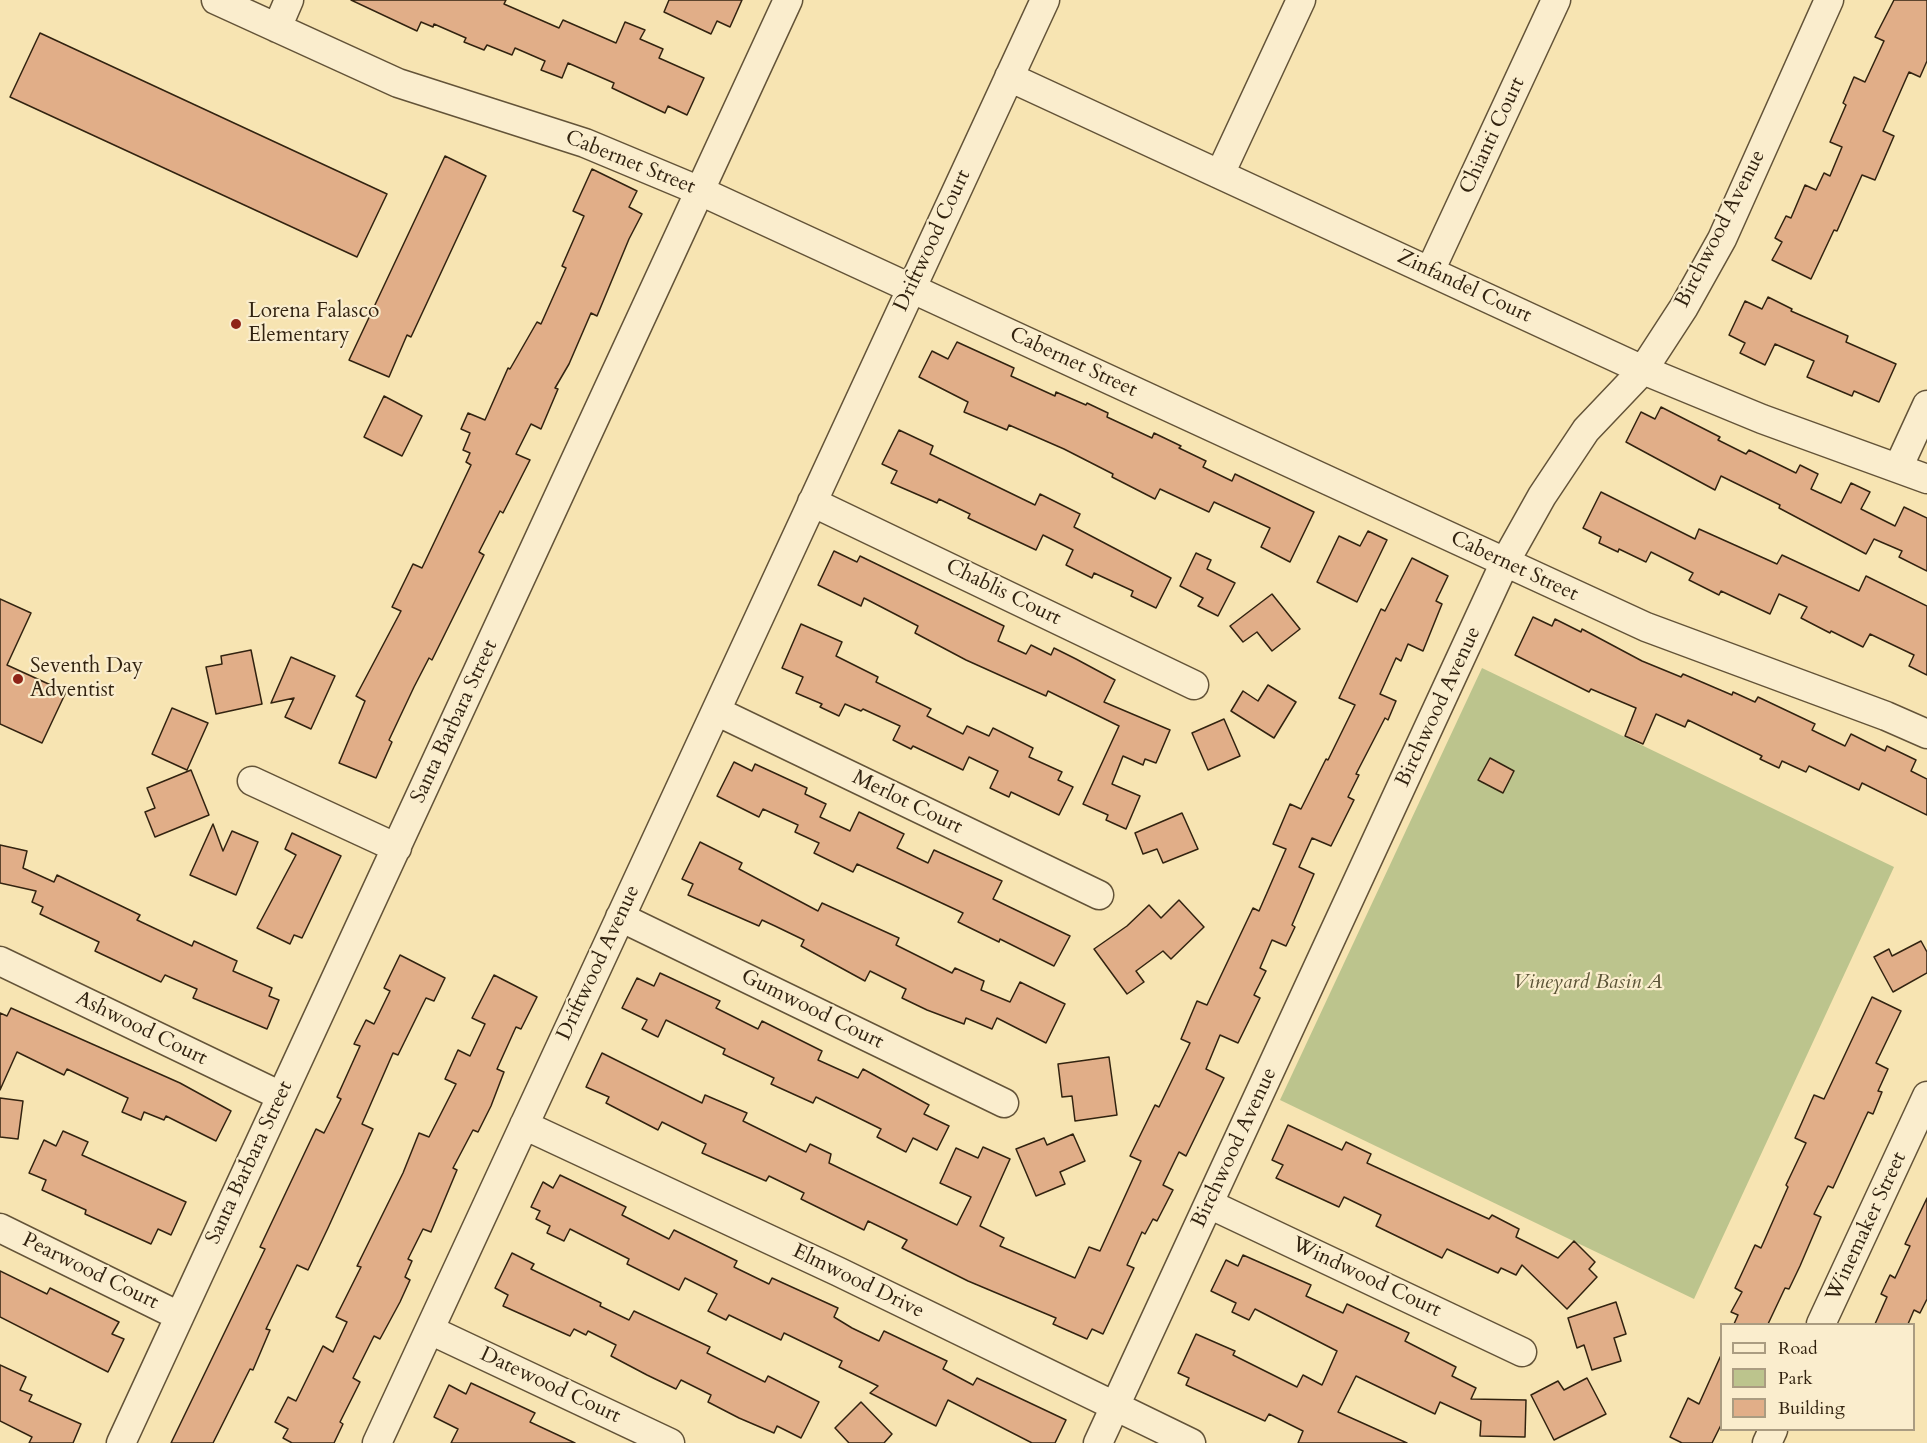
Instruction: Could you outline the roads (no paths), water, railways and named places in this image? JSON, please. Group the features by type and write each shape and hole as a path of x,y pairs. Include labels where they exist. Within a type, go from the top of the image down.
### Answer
{"street":[{"name":"Cabernet Street","path":"216,0 398,83 585,143 700,191 1646,627 1886,716 1927,734"},
{"path":"277,28 290,0"},
{"name":"Santa Barbara Street","path":"121,1443 788,0"},
{"name":"Driftwood Court","path":"817,492 1045,0"},
{"path":"1220,174 1301,0"},
{"name":"Chianti Court","path":"1430,272 1556,0"},
{"name":"Birchwood Avenue","path":"1098,1443 1505,562 1542,496 1586,430 1643,370 1684,307 1722,238 1829,0"},
{"name":"Zinfandel Court","path":"1009,77 1643,370 1762,419 1927,479"},
{"path":"1898,468 1927,405"},
{"name":"Chablis Court","path":"817,492 1194,685"},
{"name":"Driftwood Avenue","path":"377,1443 817,492"},
{"name":"Merlot Court","path":"716,711 1099,895"},
{"path":"252,781 397,848"},
{"name":"Gumwood Court","path":"620,917 1004,1103"},
{"name":"Ashwood Court","path":"0,961 281,1096"},
{"name":"Winemaker Street","path":"1821,1323 1927,1096"},
{"name":"Elmwood Drive","path":"524,1125 1191,1443"},
{"name":"Windwood Court","path":"1209,1204 1522,1352"},
{"name":"Pearwood Court","path":"0,1228 179,1316"},
{"name":"Datewood Court","path":"430,1330 670,1443"}],"place":[{"name":"Lorena Falasco Elementary","path":"236,324"},
{"name":"Seventh Day Adventist","path":"18,679"}],"park label":[{"name":"Vineyard Basin A","path":"1588,983"}]}
